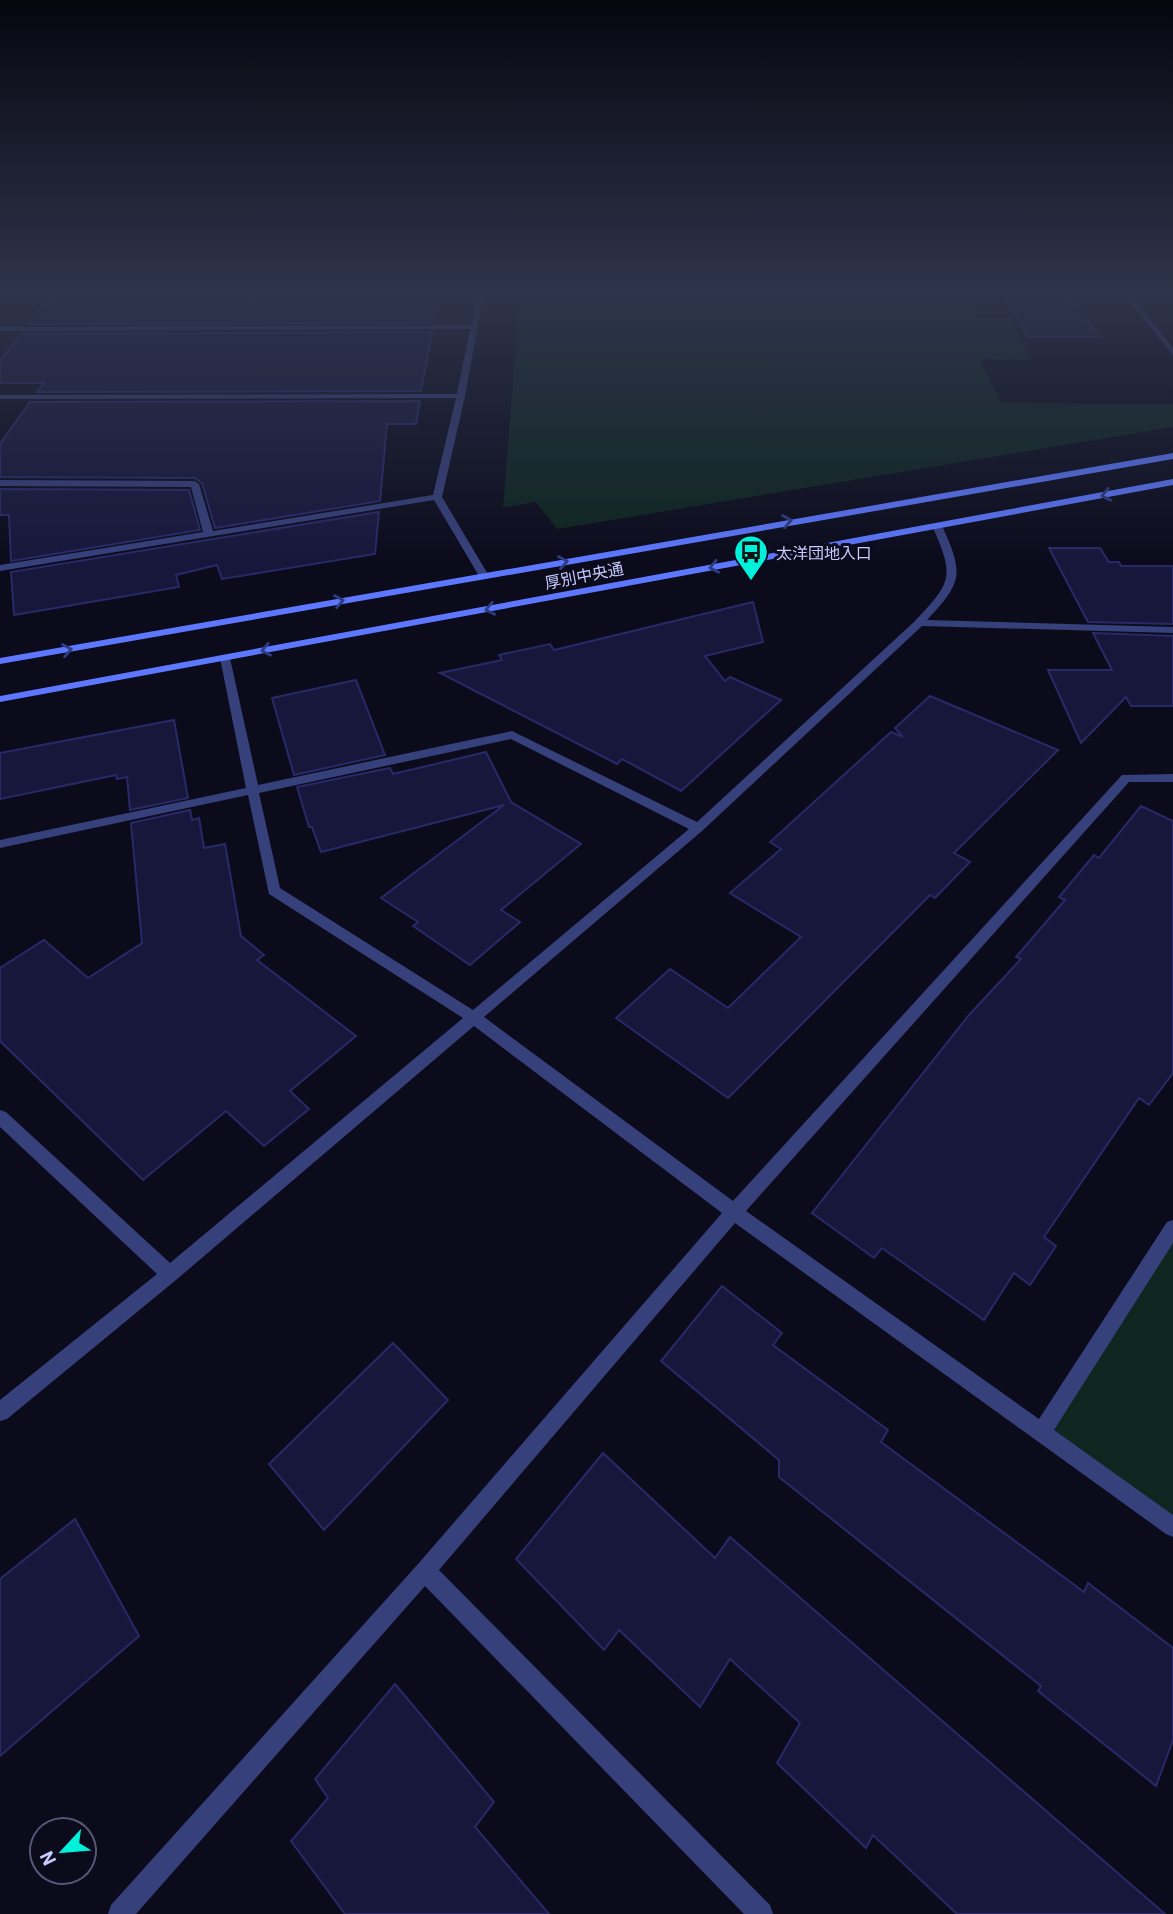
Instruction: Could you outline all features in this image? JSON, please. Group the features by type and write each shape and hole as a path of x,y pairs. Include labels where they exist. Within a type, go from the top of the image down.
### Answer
{"main road":[{"name":"厚別中央通","path":"0,662 1173,456"},
{"name":"厚別中央通","path":"0,699 938,528 1173,482"}],"street":[{"path":"464,382 437,497 484,576"},
{"path":"0,397 461,396"},
{"path":"0,483 195,484 209,535"},
{"path":"0,568 437,497"},
{"path":"0,1412 170,1274 698,828 919,623 951,588 954,561 938,528"},
{"path":"919,623 1173,630"},
{"path":"225,658 274,891 473,1017 734,1212 1173,1527"},
{"path":"0,844 512,735 698,828"},
{"path":"120,1914 425,1571 734,1212 1126,778 1173,778"},
{"path":"0,1117 170,1274"},
{"path":"1042,1432 1173,1228"},
{"path":"425,1571 761,1914"}],"green space":[{"path":"513,382 991,382 1001,403 1173,404 1173,427 557,529 536,502 503,508"},
{"path":"1173,1228 1173,1527 1042,1432"}],"building":[{"path":"423,382 421,391 37,392 44,383 0,383"},
{"path":"420,401 416,424 387,424 380,501 215,528 202,483 195,478 0,477 0,444 30,402"},
{"path":"0,489 189,490 200,530 11,561 9,515 0,515"},
{"path":"379,512 375,554 222,579 217,565 176,575 179,587 14,615 11,572"},
{"path":"1049,548 1100,548 1109,562 1119,562 1121,566 1173,566 1173,624 1088,622"},
{"path":"753,602 763,642 705,656 725,681 730,677 781,700 681,791 622,759 617,764 440,673 502,660 499,655 550,644 554,650"},
{"path":"1093,633 1173,636 1173,706 1131,706 1126,697 1081,743 1048,670 1112,670"},
{"path":"356,680 385,755 294,775 272,698"},
{"path":"930,696 1058,750 954,853 970,862 935,898 930,895 728,1098 616,1018 670,969 728,1008 801,937 730,893 781,849 770,842 891,732 903,737 895,728"},
{"path":"174,720 188,798 130,810 127,777 117,779 116,775 0,799 0,753"},
{"path":"486,752 511,802 581,844 501,910 520,922 470,965 413,926 418,922 381,898 504,805 321,852 312,827 309,827 297,787 390,768 393,774"},
{"path":"1141,806 1173,821 1173,1073 1149,1105 1139,1098 1044,1237 1056,1246 1030,1285 1014,1273 984,1320 882,1248 874,1258 812,1213 969,1015 1021,959 1016,957 1065,900 1059,897 1094,855 1099,858"},
{"path":"190,810 192,820 199,818 204,848 225,844 241,936 264,955 257,960 356,1036 290,1091 309,1109 264,1146 226,1111 143,1180 0,1041 0,968 44,940 88,978 142,943 131,823"},
{"path":"722,1286 782,1333 773,1345 888,1430 881,1442 1084,1592 1088,1583 1173,1648 1173,1740 1156,1786 1038,1691 1041,1686 779,1477 779,1460 661,1361"},
{"path":"393,1343 448,1400 324,1530 269,1464"},
{"path":"603,1453 715,1558 730,1537 1165,1914 957,1914 873,1835 866,1848 777,1763 800,1723 730,1659 700,1707 619,1630 604,1650 516,1559"},
{"path":"75,1519 139,1636 0,1756 0,1579"},
{"path":"395,1684 494,1802 475,1827 549,1914 345,1914 291,1841 328,1798 315,1779"}],"place":[{"name":"太洋団地入口","path":"751,582"}]}
